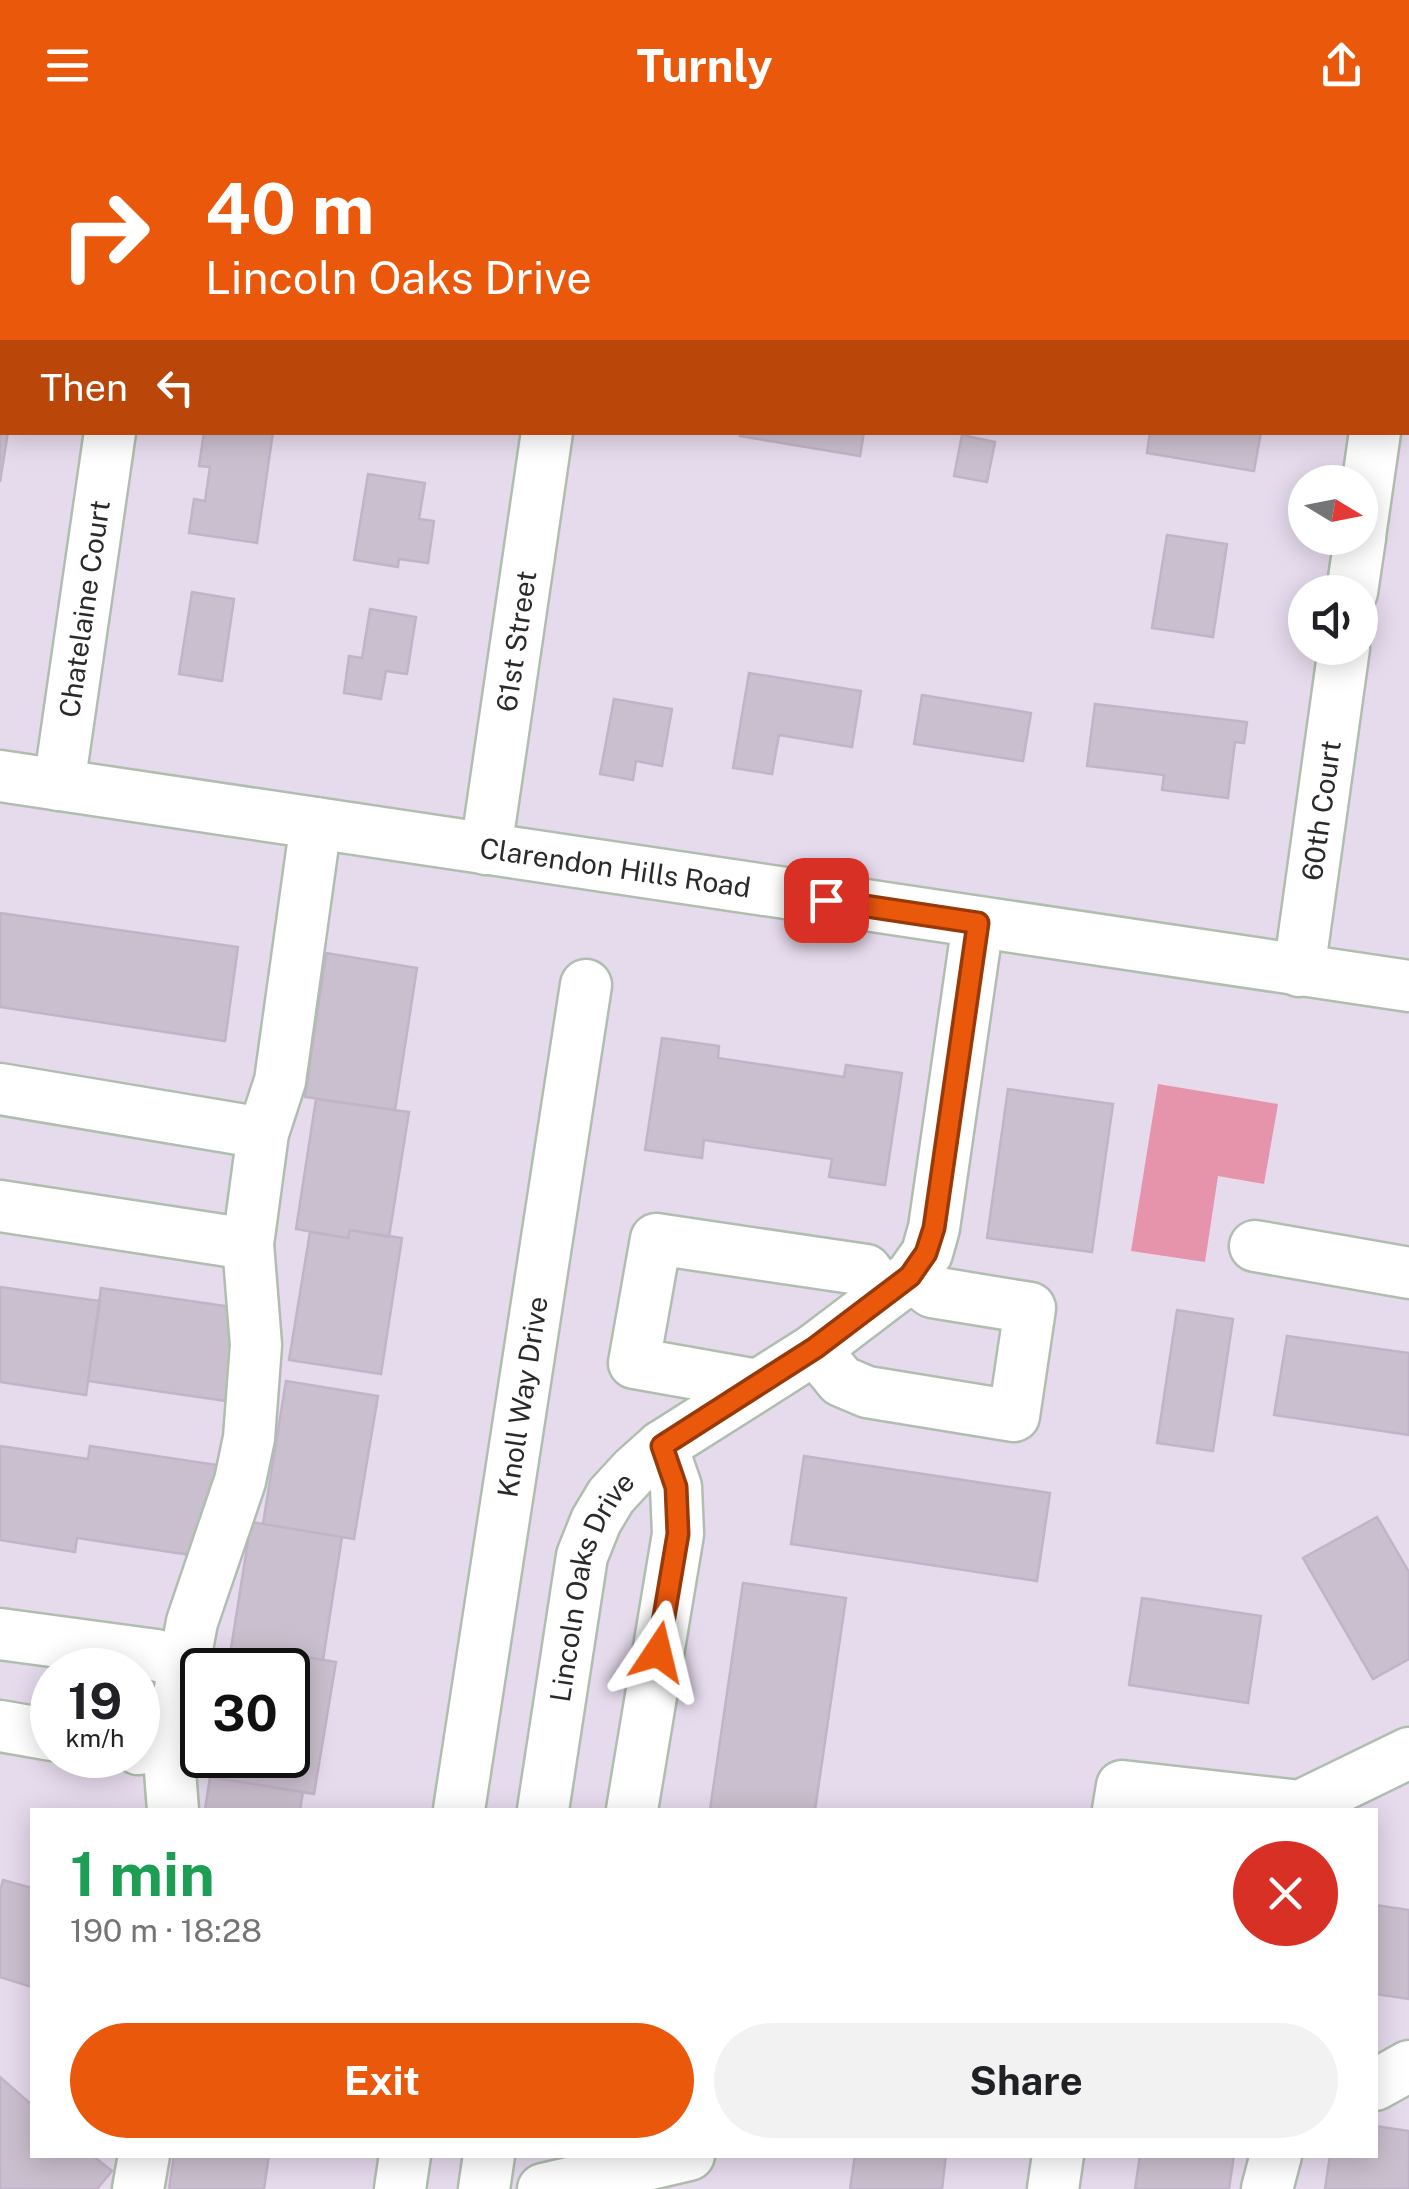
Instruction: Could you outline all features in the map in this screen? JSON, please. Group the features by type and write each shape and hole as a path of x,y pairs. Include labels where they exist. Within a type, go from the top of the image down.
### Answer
{"street":[{"name":"Chatelaine Court","path":"59,785 110,435"},
{"name":"61st Street","path":"486,849 547,435"},
{"path":"1370,465 1375,435"},
{"name":"60th Court","path":"1299,971 1342,665"},
{"name":"Clarendon Hills Road","path":"0,776 1409,986"},
{"path":"187,1648 192,1622 240,1480 249,1438 256,1345 248,1244 263,1133 280,1082 316,824"},
{"name":"Lincoln Oaks Drive","path":"542,1808 582,1556 611,1496 662,1446 815,1348 898,1285 926,1253 934,1228 978,923"},
{"name":"Knoll Way Drive","path":"459,1808 586,986"},
{"path":"0,1089 263,1133"},
{"path":"0,1206 248,1244"},
{"path":"758,1385 634,1364 656,1239 866,1270 898,1285 1030,1308 1014,1416 867,1392 841,1380 815,1348"},
{"path":"1255,1246 1409,1274"},
{"path":"632,1808 678,1534 676,1487 662,1446"},
{"path":"0,1634 156,1655 180,1664"},
{"path":"160,1742 172,1735 180,1688"},
{"path":"0,1726 30,1731"},
{"path":"1118,1808 1122,1786 1300,1806 1409,1752"},
{"path":"160,1771 172,1808"},
{"path":"1378,2084 1409,2066"},
{"path":"138,2189 143,2158"},
{"path":"400,2189 405,2158"},
{"path":"484,2189 489,2158"},
{"path":"544,2189 676,2158"},
{"path":"1052,2189 1057,2158"},
{"path":"1267,2189 1275,2158"}],"shaded area":[{"path":"1158,1084 1278,1104 1264,1184 1218,1176 1205,1262 1131,1251"}],"building":[{"path":"0,435 8,435 0,482"},
{"path":"204,435 273,435 257,543 189,533 194,499 205,501 210,467 199,466"},
{"path":"740,435 864,435 860,456"},
{"path":"962,435 995,442 987,482 954,476"},
{"path":"1150,435 1260,435 1254,471 1147,453"},
{"path":"368,474 425,483 419,519 434,521 428,563 399,559 398,567 354,560"},
{"path":"1167,535 1227,544 1213,637 1152,628"},
{"path":"192,592 234,599 222,681 179,674"},
{"path":"370,609 416,617 407,674 386,671 381,699 344,693 349,656 362,658"},
{"path":"749,673 861,691 852,747 779,735 772,774 733,768"},
{"path":"922,695 1031,713 1023,761 914,744"},
{"path":"614,699 672,709 662,766 636,761 633,780 600,774"},
{"path":"1095,704 1247,722 1244,743 1235,742 1228,798 1162,790 1164,775 1087,766"},
{"path":"0,913 238,947 225,1041 0,1007"},
{"path":"326,953 417,968 395,1110 305,1097"},
{"path":"662,1038 719,1046 718,1058 844,1077 846,1065 902,1073 885,1185 829,1177 832,1159 704,1140 702,1158 645,1150"},
{"path":"1008,1089 1113,1104 1092,1252 987,1238"},
{"path":"316,1099 409,1112 389,1237 350,1230 348,1238 296,1229"},
{"path":"350,1230 402,1238 381,1374 289,1360 310,1232 348,1238"},
{"path":"0,1287 100,1301 86,1395 0,1382"},
{"path":"101,1288 246,1309 233,1402 88,1381"},
{"path":"1177,1310 1233,1319 1213,1451 1157,1443"},
{"path":"1287,1336 1409,1353 1409,1435 1274,1415"},
{"path":"286,1381 378,1396 354,1539 263,1524"},
{"path":"0,1446 88,1459 90,1446 217,1465 204,1557 77,1538 75,1552 0,1540"},
{"path":"804,1456 1050,1493 1037,1581 791,1544"},
{"path":"1377,1517 1409,1572 1409,1659 1373,1679 1303,1558"},
{"path":"251,1522 342,1537 323,1660 310,1658 310,1648 231,1648"},
{"path":"743,1583 846,1598 815,1808 710,1808"},
{"path":"1142,1598 1261,1616 1248,1703 1129,1685"},
{"path":"310,1658 336,1662 314,1794 223,1779 310,1778"},
{"path":"210,1778 303,1792 300,1808 205,1808"},
{"path":"3,1880 30,1887 30,1986 0,1977"},
{"path":"1378,1905 1409,1910 1409,1999 1378,1994"},
{"path":"0,2077 30,2103 30,2158 96,2158 112,2171 97,2189 0,2189"},
{"path":"1378,2126 1409,2131 1409,2189 1325,2189 1330,2158 1378,2158"},
{"path":"174,2158 269,2158 264,2189 169,2189"},
{"path":"855,2158 946,2158 942,2189 850,2189"},
{"path":"1140,2158 1234,2158 1229,2189 1135,2189"}],"route":[{"path":"658,1652 678,1534 676,1487 662,1446 815,1348 910,1276 926,1253 934,1228 978,923 826,900"}]}
